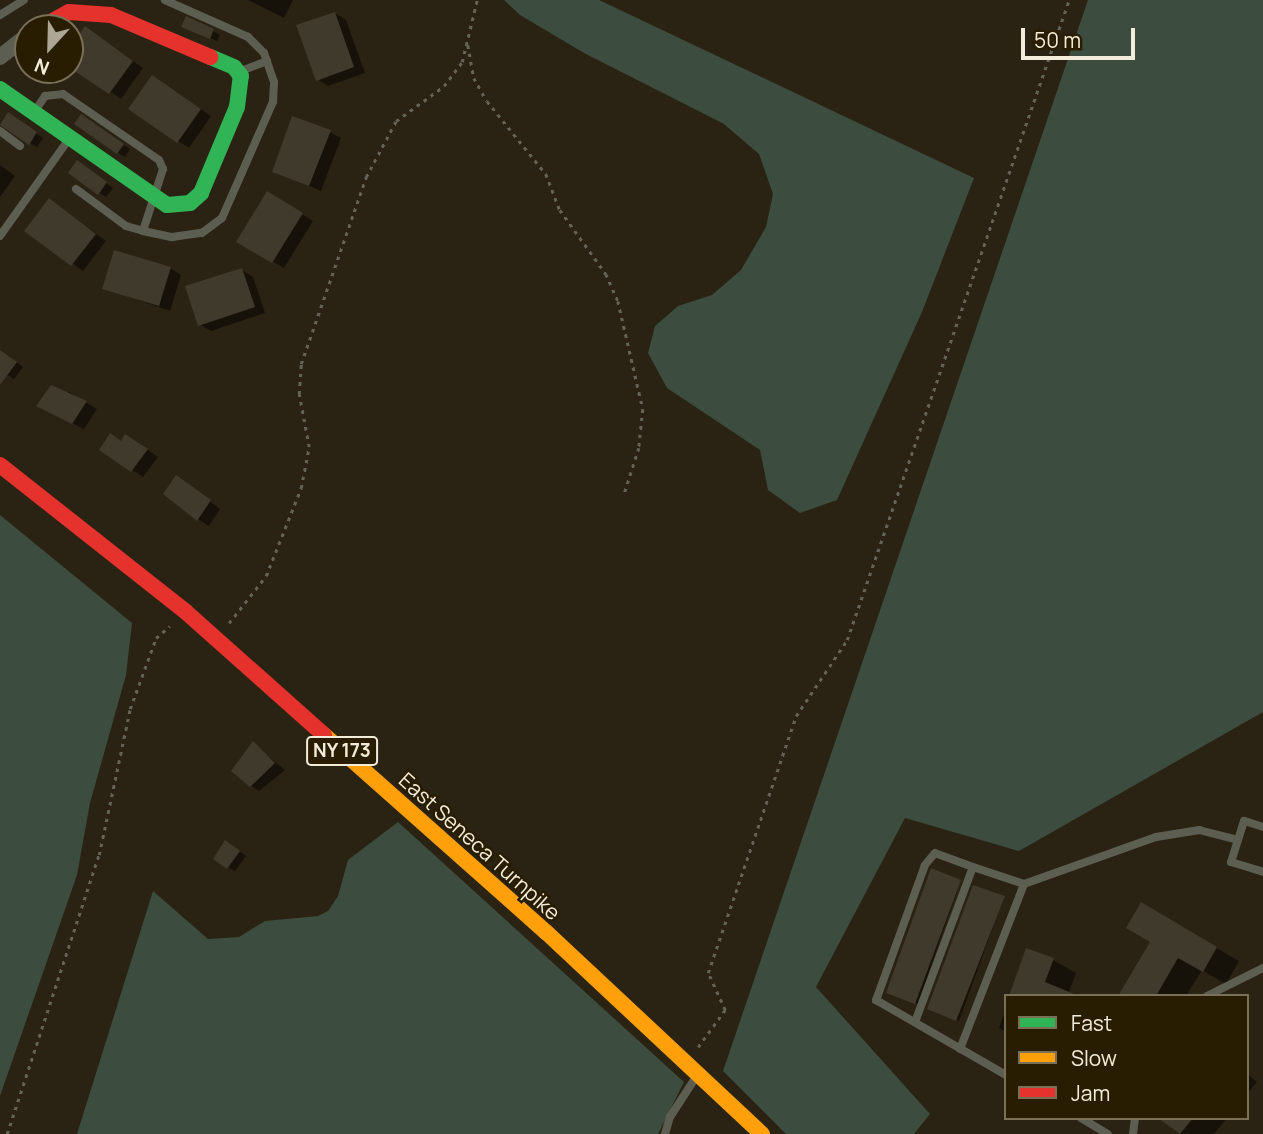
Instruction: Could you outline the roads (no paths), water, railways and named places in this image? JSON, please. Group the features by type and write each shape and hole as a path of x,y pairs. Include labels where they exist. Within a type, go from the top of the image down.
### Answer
{"main road":[{"path":"0,89 151,197 167,205 190,203 201,194 237,107 238,72 160,33 89,7 65,14"},
{"name":"East Seneca Turnpike","path":"0,465 186,612 545,932 762,1134"}],"street":[{"path":"0,57 14,46"}],"lane":[{"path":"0,15 24,0"},
{"path":"76,189 126,226 172,237 202,233 222,218 273,102 274,82 267,61 248,37 164,0"},
{"path":"238,72 267,61"},
{"path":"34,113 46,96 63,94 159,160 163,169 151,197 143,231"},
{"path":"0,131 20,146"},
{"path":"0,236 69,139"},
{"path":"1263,827 1244,821 1231,862 1263,873"},
{"path":"1004,1074 876,999 877,988 925,865 934,853 1024,884 1156,837 1199,830 1238,840"},
{"path":"915,1022 974,867"},
{"path":"960,1049 1024,884"},
{"path":"1211,994 1263,968"},
{"path":"665,1134 670,1117 697,1074"},
{"path":"1084,1120 1108,1134"}]}
